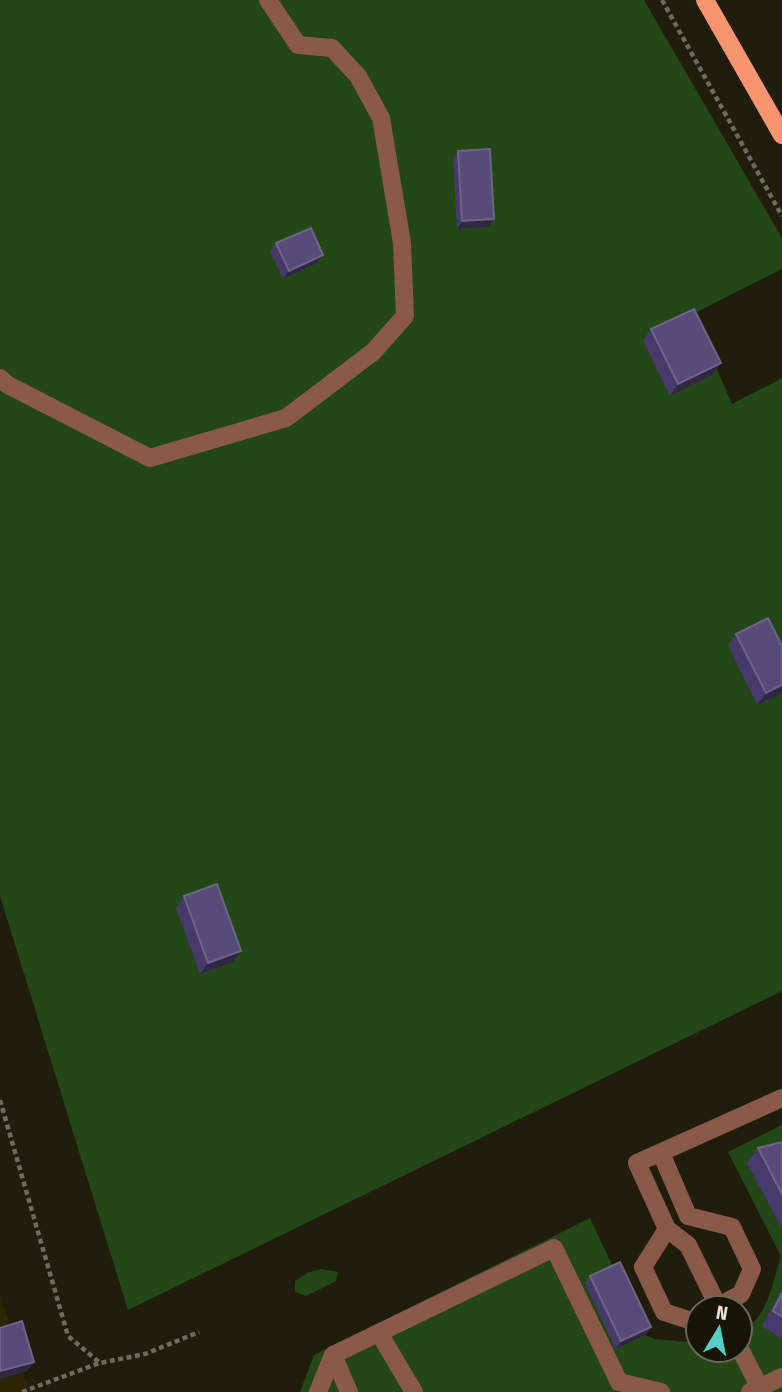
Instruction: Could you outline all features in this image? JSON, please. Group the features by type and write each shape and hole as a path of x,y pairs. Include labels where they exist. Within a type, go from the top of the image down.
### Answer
{"main road":[{"path":"705,0 782,135"}],"lane":[{"path":"0,378 8,385 150,458 286,418 373,352 405,316 402,243 381,118 358,76 332,48 298,45 268,0"},
{"path":"688,1245 667,1229 638,1163 782,1098"},
{"path":"661,1153 688,1216 688,1245 711,1294"},
{"path":"688,1216 732,1227 752,1269 741,1294"},
{"path":"667,1229 643,1267 664,1312 684,1318"},
{"path":"318,1392 333,1355 554,1248 619,1382 661,1392"},
{"path":"379,1333 414,1392"},
{"path":"333,1355 349,1392"},
{"path":"746,1364 757,1390 782,1377"}],"path":[{"path":"662,0 782,216"},
{"path":"0,1100 68,1336 100,1363"},
{"path":"22,1392 100,1363 145,1354 199,1332"}],"green space":[{"path":"0,0 644,0 782,238 782,269 693,314 732,404 782,378 782,991 128,1310 0,896"},
{"path":"782,1125 782,1392 300,1392 314,1355 590,1218 645,1335 655,1339 684,1342 684,1364 754,1364 754,1322 768,1299 781,1256 728,1152"},
{"path":"321,1269 338,1272 336,1281 306,1296 295,1292 295,1281 307,1273"}],"sand":[{"path":"0,1293 30,1392 0,1392"}],"building":[{"path":"490,149 494,219 462,221 458,151"},
{"path":"311,228 323,255 289,271 276,243"},
{"path":"694,309 721,363 678,384 651,329"},
{"path":"768,618 782,646 782,685 766,693 736,634"},
{"path":"217,884 241,951 208,963 184,896"},
{"path":"782,1142 782,1194 758,1148"},
{"path":"620,1262 651,1327 621,1341 590,1276"},
{"path":"782,1293 782,1317 773,1311"},
{"path":"22,1321 34,1362 0,1371 0,1328"}]}
